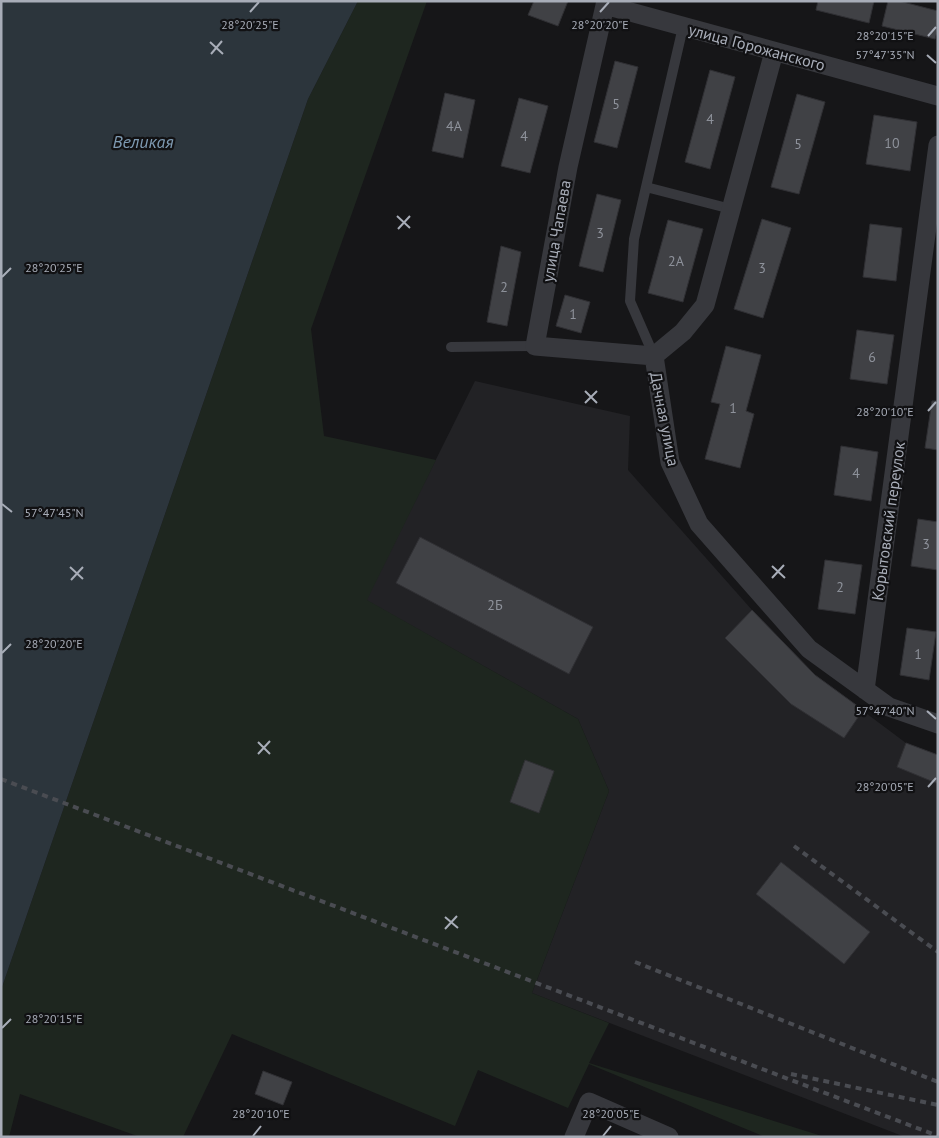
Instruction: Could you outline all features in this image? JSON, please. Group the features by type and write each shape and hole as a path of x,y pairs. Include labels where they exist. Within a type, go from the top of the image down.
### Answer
{"street":[{"name":"улица Горожанского","path":"606,3 683,28 938,96"},
{"name":"улица Чапаева","path":"535,346 568,168 606,3"},
{"name":"Дачная улица","path":"774,52 705,305 683,332 654,356 670,462 699,524 808,649 889,707 938,724"},
{"name":"Корытовский переулок","path":"865,690 933,224 938,145"},
{"path":"535,346 654,356"},
{"path":"574,1137 589,1102 669,1137"}],"lane":[{"path":"654,356 630,301 634,239 683,28"},
{"path":"646,187 731,209"},
{"path":"451,347 535,346"}],"shaded area":[{"path":"358,1 427,1 311,329 324,436 436,460 367,600 578,719 609,791 532,993 609,1023 589,1063 825,1137 765,1137 589,1064 568,1108 478,1070 455,1126 232,1034 183,1137 140,1137 20,1094 9,1137 1,1137 1,990 308,99"},
{"path":"475,381 630,416 628,470 752,610 815,675 906,743 938,755 938,1137 905,1137 532,993 609,791 578,719 366,600"}],"water":[{"name":"Великая","path":"1,1 358,1 308,99 1,990"}],"building":[{"path":"534,1 568,1 558,26 528,15"},
{"path":"818,1 874,1 869,23 816,10"},
{"path":"888,1 899,1 938,11 938,28 935,39 882,26"},
{"path":"615,61 638,67 617,148 594,142"},
{"path":"710,70 735,77 710,169 685,162"},
{"path":"445,93 475,100 463,158 432,151"},
{"path":"797,94 825,102 799,194 771,187"},
{"path":"519,98 548,106 530,173 501,166"},
{"path":"874,115 917,122 910,171 866,164"},
{"path":"597,194 621,200 603,272 579,266"},
{"path":"762,219 791,228 763,318 734,309"},
{"path":"668,220 703,229 683,302 648,293"},
{"path":"870,224 902,228 896,281 863,277"},
{"path":"501,246 521,252 507,326 487,322"},
{"path":"565,295 590,302 581,333 556,326"},
{"path":"857,330 894,335 887,384 850,379"},
{"path":"726,346 761,355 746,411 754,414 740,468 705,459 720,404 711,402"},
{"path":"932,401 938,401 938,450 925,448"},
{"path":"841,446 878,452 871,501 834,495"},
{"path":"918,519 938,522 938,570 911,566"},
{"path":"420,537 593,627 569,674 396,583"},
{"path":"825,560 862,565 855,614 818,609"},
{"path":"752,610 815,675 863,710 844,738 791,704 725,638"},
{"path":"907,628 936,632 929,680 900,675"},
{"path":"906,743 938,755 938,777 936,783 897,767"},
{"path":"525,760 554,771 539,813 510,802"},
{"path":"781,862 870,932 844,964 756,894"},
{"path":"263,1071 292,1082 283,1105 255,1094"}],"railway":[{"path":"1,779 938,1136"},
{"path":"794,846 938,952"},
{"path":"635,962 938,1082"},
{"path":"791,1074 938,1105"}]}
